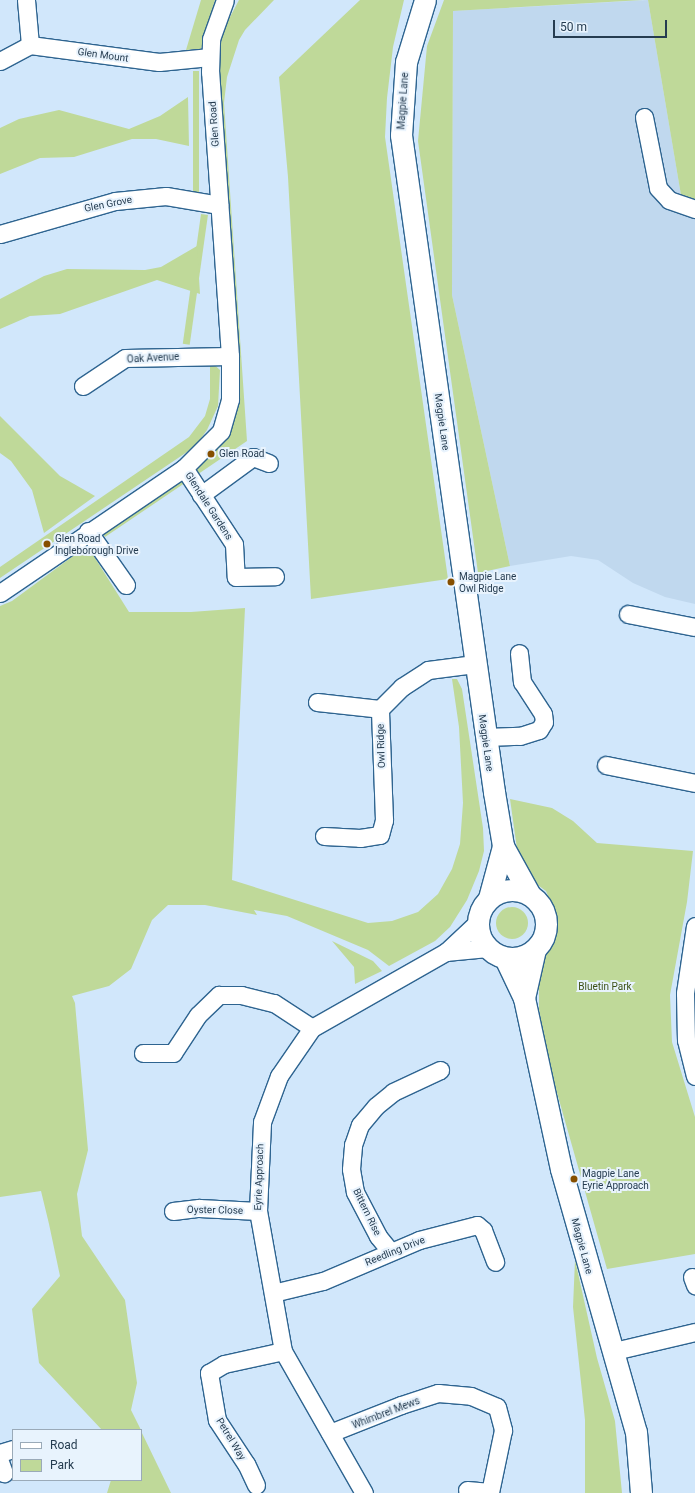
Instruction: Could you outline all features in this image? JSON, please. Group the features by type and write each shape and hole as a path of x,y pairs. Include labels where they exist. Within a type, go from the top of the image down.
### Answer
{"street":[{"path":"0,61 30,45 26,0"},
{"name":"Glen Road","path":"0,593 88,531 184,468 221,431 230,400 230,356 210,57 211,39 225,0"},
{"name":"Magpie Lane","path":"425,0 406,62 401,136 485,737 503,846 530,895"},
{"name":"Glen Mount","path":"30,45 160,62 210,57"},
{"path":"644,117 658,188 669,200 695,209"},
{"name":"Glen Grove","path":"0,234 115,201 166,196 219,205"},
{"name":"Oak Avenue","path":"83,386 125,358 230,356"},
{"path":"202,495 253,457 269,463"},
{"name":"Glendale Gardens","path":"184,468 234,544 236,577 276,576"},
{"path":"88,531 126,585"},
{"path":"628,614 695,627"},
{"path":"485,737 520,736 539,730 544,722 543,714 522,682 519,653"},
{"name":"Owl Ridge","path":"324,836 360,838 380,835 384,820 380,709 402,687 428,670 475,664"},
{"path":"317,702 380,709"},
{"path":"606,765 695,783"},
{"name":"Magpie Lane","path":"490,898 503,846"},
{"path":"509,890 530,895 541,906 546,921 544,936 535,949 521,957 505,958 487,948 480,938 478,923 481,909 490,898 509,890"},
{"name":"Eyrie Approach","path":"364,1493 283,1351 258,1211 262,1122 279,1076 312,1028 446,952 478,923"},
{"path":"695,926 685,994 686,1040 695,1076"},
{"name":"Eyrie Approach","path":"446,952 487,948"},
{"name":"Magpie Lane","path":"524,998 535,949"},
{"name":"Magpie Lane","path":"505,958 524,998 561,1169 590,1278 614,1351 636,1432 641,1493"},
{"path":"143,1053 173,1053 198,1015 218,990 274,1003 312,1028"},
{"name":"Bittern Rise","path":"390,1251 378,1236 355,1192 351,1169 353,1144 360,1125 376,1106 393,1092 440,1070"},
{"name":"Oyster Close","path":"172,1210 199,1208 258,1211"},
{"name":"Reedling Drive","path":"273,1293 323,1281 390,1251 477,1225 483,1230 495,1262"},
{"path":"614,1351 695,1332"},
{"name":"Petrel Way","path":"256,1485 246,1464 217,1420 203,1372 224,1364 283,1351"},
{"name":"Whimbrel Mews","path":"330,1433 401,1405 438,1393 471,1396 497,1406 503,1430 490,1492 467,1490"},
{"path":"0,1453 12,1449"}],"shaded area":[{"path":"648,0 683,207 695,209 695,604 665,597 633,583 598,560 571,556 510,566 452,295 453,11"}],"green space":[{"path":"201,0 215,0 201,49 186,50"},
{"path":"239,0 274,0 245,30 239,40 227,77 224,103 247,441 105,537 101,531 200,463 217,448 228,433 237,403 239,386 218,77 222,32"},
{"path":"360,0 404,0 393,47 387,98 385,137 448,579 311,599 288,177 279,77"},
{"path":"444,0 643,0 453,11 452,295 510,566 478,573 418,141 427,46"},
{"path":"648,0 695,0 695,209 683,207"},
{"path":"193,71 199,71 199,192 193,192"},
{"path":"188,97 189,146 156,139 132,139 74,157 40,158 0,174 0,128 19,119 59,110 129,129 160,116"},
{"path":"201,214 208,215 190,345 183,344"},
{"path":"197,246 200,294 157,280 60,314 30,316 0,329 0,299 44,276 67,269 145,270 161,267"},
{"path":"210,361 220,370 218,406 207,430 199,441 187,452 0,578 0,567 189,437 205,416 210,399"},
{"path":"0,416 60,476 95,496 44,533 32,490 11,461 0,453"},
{"path":"84,548 90,550 129,612 191,612 245,608 232,880 368,923 392,921 418,912 438,894 452,869 460,844 463,803 459,727 452,679 457,679 462,689 483,828 484,851 479,871 467,900 450,927 435,941 389,966 368,950 287,916 254,910 257,915 205,905 168,905 152,920 131,969 109,986 72,996 75,1003 88,1150 77,1194 82,1236 125,1300 137,1383 131,1410 140,1429 101,1429 39,1363 32,1309 60,1276 49,1224 41,1191 0,1197 0,606 12,601"},
{"name":"Bluetin Park","path":"510,799 552,808 573,821 597,843 693,851 687,902 670,995 672,1042 695,1117 695,1254 607,1269 548,1061 539,1009 539,969 555,935 557,925 555,912 546,891 528,878 519,863"},
{"path":"512,907 518,908 525,914 528,923 527,929 521,936 512,939 506,938 499,932 496,923 497,917 503,910"},
{"path":"332,941 373,961 382,971 355,984 354,967"},
{"path":"575,1260 597,1358 615,1421 622,1493 585,1493 585,1420 573,1307"},
{"path":"142,1433 171,1493 107,1493 111,1481 142,1481"}],"place":[{"name":"Glen Road","path":"211,454"},
{"name":"Glen Road Ingleborough Drive","path":"47,544"},
{"name":"Magpie Lane Owl Ridge","path":"451,582"},
{"name":"Magpie Lane Eyrie Approach","path":"574,1179"}]}
